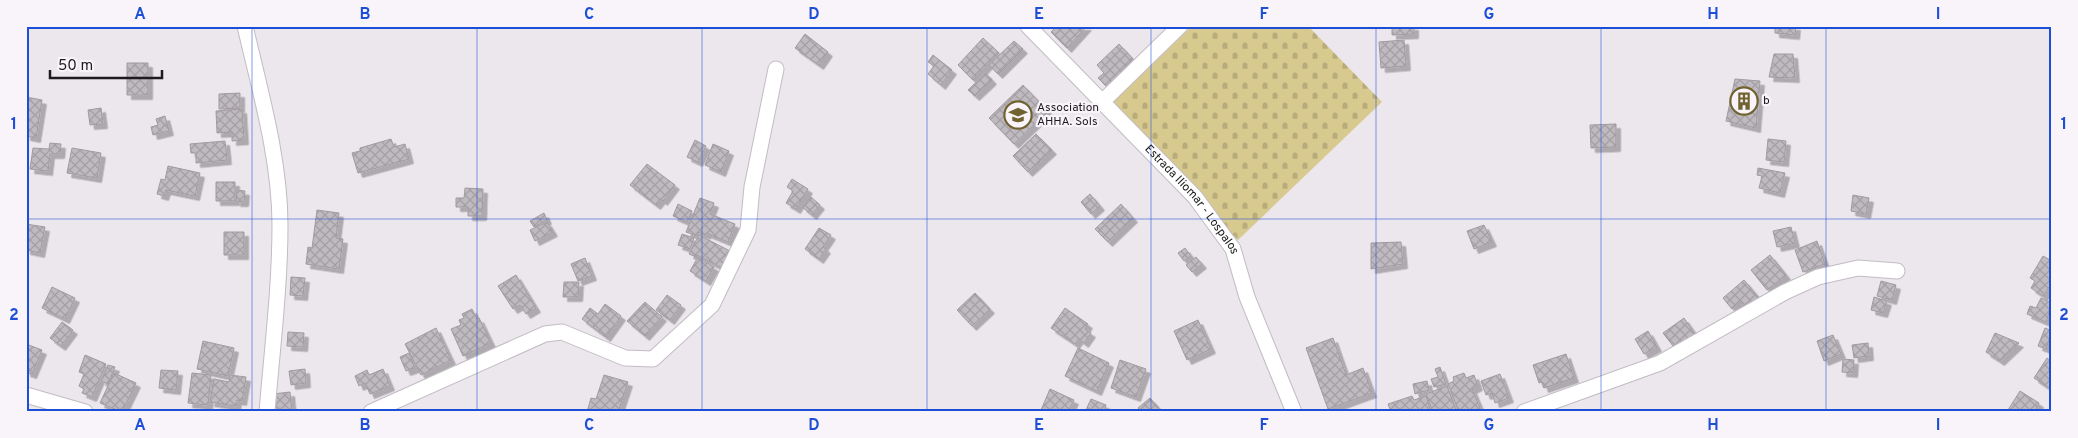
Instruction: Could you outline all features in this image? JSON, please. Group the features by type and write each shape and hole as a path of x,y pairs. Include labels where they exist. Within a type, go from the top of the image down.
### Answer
{"street":[{"path":"245,26 272,151 278,188 280,225 267,412"},
{"name":"Estrada Iliomar - Lospalos","path":"1028,26 1195,197 1233,249 1247,297 1294,412"},
{"path":"1102,102 1180,26"},
{"path":"371,412 546,334 562,332 625,358 653,359 712,305 748,230 752,187 776,69"},
{"path":"1524,412 1660,363 1785,292 1818,277 1858,268 1898,271"},
{"path":"26,395 85,412"}],"green space":[{"path":"1192,26 1308,26 1382,102 1238,240 1109,106"}],"building":[{"path":"1057,26 1087,26 1067,48 1051,32"},
{"path":"1392,26 1414,26 1414,34 1392,35"},
{"path":"1775,26 1796,26 1795,35 1775,33"},
{"path":"805,34 828,52 819,65 795,48"},
{"path":"983,38 999,53 973,80 958,65"},
{"path":"1404,40 1406,66 1381,68 1379,42"},
{"path":"1014,41 1023,49 998,74 989,65"},
{"path":"1119,44 1133,59 1107,87 1098,78 1104,73 1097,65"},
{"name":"b","path":"1774,54 1793,54 1795,78 1769,77"},
{"path":"933,55 952,70 941,85 928,74 934,66 928,62"},
{"path":"127,63 148,63 148,95 127,95"},
{"path":"986,73 992,80 975,96 968,90"},
{"name":"b","path":"1735,79 1760,81 1756,128 1726,121"},
{"name":"Association AHHA. Sols","path":"1023,85 1048,111 1014,144 989,118"},
{"path":"240,93 240,108 219,109 219,94"},
{"path":"26,97 42,100 36,138 26,136"},
{"path":"101,108 103,124 90,125 88,110"},
{"path":"242,109 244,140 232,141 232,132 217,133 216,111"},
{"path":"165,116 169,131 153,135 151,127 158,125 156,119"},
{"path":"1616,124 1616,147 1591,148 1590,125"},
{"path":"1036,134 1052,150 1028,172 1013,156"},
{"path":"391,139 394,147 405,144 409,159 358,173 352,153 360,151 360,148"},
{"path":"1768,139 1786,141 1784,162 1766,160"},
{"path":"695,140 706,146 698,162 687,157"},
{"path":"225,141 227,160 196,163 196,153 191,153 190,144"},
{"path":"50,143 61,144 60,154 50,154 48,171 30,169 33,148 49,149"},
{"path":"713,144 729,151 721,172 705,165"},
{"path":"72,148 101,153 97,178 67,173"},
{"path":"647,164 675,185 663,201 661,199 656,205 630,185"},
{"path":"168,166 200,173 195,196 166,190 164,196 157,194 161,179 165,180"},
{"path":"1758,168 1785,173 1780,193 1759,188 1762,176 1757,175"},
{"path":"792,179 808,189 796,209 786,203 793,191 787,187"},
{"path":"216,182 235,182 235,201 216,201"},
{"path":"465,188 483,189 482,216 468,216 468,207 456,207 456,198 464,198"},
{"path":"237,190 245,191 244,202 236,202"},
{"path":"1090,194 1100,206 1091,214 1081,202"},
{"path":"1853,195 1869,198 1866,214 1851,211"},
{"path":"811,197 820,205 812,215 802,207"},
{"path":"700,198 714,203 710,214 735,224 728,242 706,233 706,235 698,232 697,236 686,232"},
{"path":"678,204 692,211 687,222 673,216"},
{"path":"1121,204 1133,218 1108,242 1095,229"},
{"path":"317,210 339,213 336,238 343,239 339,269 306,264 308,247 312,248"},
{"path":"544,213 547,220 534,227 530,221"},
{"path":"547,222 553,232 535,241 530,230"},
{"path":"26,224 45,227 40,253 26,250"},
{"path":"1484,225 1492,242 1474,249 1467,231"},
{"path":"1791,227 1795,243 1777,247 1773,231"},
{"path":"819,228 831,235 823,247 826,249 819,259 805,249"},
{"path":"224,232 244,232 244,255 224,255"},
{"path":"682,234 694,238 690,249 678,245"},
{"path":"699,235 730,251 722,268 697,255 696,257 689,254"},
{"path":"1817,241 1825,264 1803,272 1795,250"},
{"path":"1401,242 1403,264 1371,269 1371,243"},
{"path":"1185,248 1191,256 1184,261 1178,253"},
{"path":"1770,255 1786,275 1767,290 1751,270"},
{"path":"2043,256 2052,261 2052,288 2049,287 2043,296 2031,288 2035,281 2030,278"},
{"path":"698,257 714,267 706,281 690,271"},
{"path":"1196,257 1202,264 1192,272 1186,265"},
{"path":"585,258 592,276 578,281 571,264"},
{"path":"516,275 536,308 526,314 520,305 513,309 498,286"},
{"path":"291,277 305,278 303,296 290,295"},
{"path":"1744,280 1759,298 1746,309 1740,302 1732,309 1723,298"},
{"path":"1881,281 1896,285 1892,300 1877,296"},
{"path":"564,282 579,282 578,297 563,297"},
{"path":"52,287 75,298 65,319 42,308"},
{"path":"975,293 990,309 972,326 957,310"},
{"path":"667,295 681,305 670,320 656,310"},
{"path":"1874,297 1887,301 1883,313 1871,310"},
{"path":"2041,298 2052,303 2046,322 2027,314 2030,306 2036,308"},
{"path":"645,302 662,317 645,336 627,321"},
{"path":"605,304 621,316 606,337 582,319 590,308 598,314"},
{"path":"1065,308 1088,324 1085,329 1091,333 1084,343 1079,339 1075,344 1051,328"},
{"path":"472,309 477,319 479,318 491,343 463,356 451,329 461,325 459,320 464,318 462,314"},
{"path":"1684,318 1697,337 1677,351 1663,333"},
{"path":"1198,320 1211,349 1187,360 1174,331"},
{"path":"62,322 73,330 61,346 50,338"},
{"path":"436,328 451,360 421,375 405,344"},
{"path":"2045,328 2052,331 2046,349 2038,346"},
{"path":"1648,331 1657,347 1644,354 1635,339"},
{"path":"288,332 304,333 303,347 287,346"},
{"path":"1995,333 2019,343 2000,361 1986,352"},
{"path":"1833,335 1841,354 1824,361 1817,341"},
{"path":"1333,338 1346,375 1363,368 1372,393 1328,409 1306,348"},
{"path":"203,341 234,348 228,376 197,369"},
{"path":"1868,343 1869,356 1854,358 1852,345"},
{"path":"26,344 42,350 32,374 26,372"},
{"path":"1078,348 1109,363 1097,391 1065,376"},
{"path":"409,353 415,368 406,371 400,357"},
{"path":"1566,354 1574,378 1544,388 1542,382 1539,383 1533,365"},
{"path":"85,355 106,364 92,397 82,393 84,389 79,386 84,374 79,372"},
{"path":"2047,358 2052,362 2052,390 2034,378"},
{"path":"1843,359 1854,360 1853,373 1842,372"},
{"path":"1120,360 1146,369 1136,397 1111,388"},
{"path":"108,365 115,367 108,384 101,381"},
{"path":"1440,367 1446,384 1434,387 1431,379 1438,377 1435,369"},
{"path":"305,369 306,383 291,385 289,371"},
{"path":"383,369 390,386 370,394 365,383 359,386 355,376 367,370 369,375"},
{"path":"161,370 178,371 176,390 159,388"},
{"path":"114,373 136,383 122,412 100,403"},
{"path":"192,373 211,375 208,405 188,403"},
{"path":"1464,373 1466,378 1474,375 1478,386 1472,389 1480,408 1470,412 1459,412 1448,384 1454,381 1453,377"},
{"path":"1500,374 1509,398 1495,403 1492,393 1486,395 1481,381"},
{"path":"230,375 246,377 242,401 237,400 236,406 210,402 214,379 229,382"},
{"path":"604,375 628,382 618,412 587,412 591,398 596,399"},
{"path":"1427,381 1429,390 1415,394 1413,384"},
{"path":"1447,386 1457,412 1433,412 1426,394"},
{"path":"1050,389 1074,400 1068,412 1041,410"},
{"path":"2020,391 2039,403 2035,412 2008,410"},
{"path":"290,392 292,412 275,412 273,394"},
{"path":"1412,396 1414,400 1426,396 1431,412 1391,412 1388,404"},
{"path":"1150,398 1159,408 1155,412 1142,412 1138,408"},
{"path":"1091,399 1106,405 1104,412 1085,412"}],"place":[{"name":"b","path":"1744,101"},
{"name":"Association AHHA. Sols","path":"1018,115"}]}
